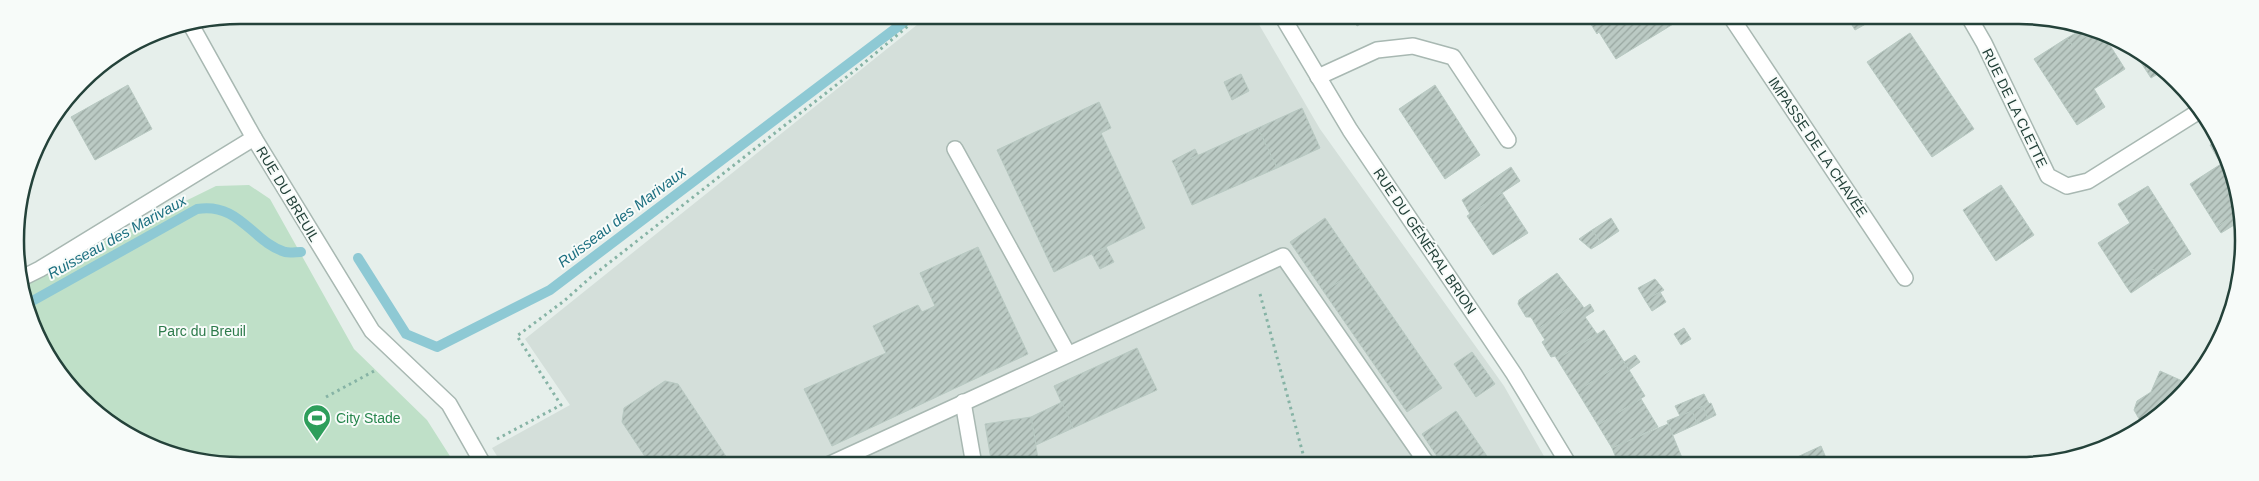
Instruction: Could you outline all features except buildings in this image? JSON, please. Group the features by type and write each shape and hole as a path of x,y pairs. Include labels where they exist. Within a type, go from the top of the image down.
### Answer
{"street":[{"name":"RUE DU GÉNÉRAL BRION","path":"1287,24 1350,130 1514,374 1564,457"},
{"name":"IMPASSE DE LA CHAVÉE","path":"1736,24 1905,278"},
{"name":"RUE DE LA CLETTE","path":"1973,24 1984,42 2048,176 2067,186 2088,180 2194,114"},
{"path":"193,29 254,138"},
{"path":"1318,77 1376,50 1413,46 1454,57 1508,140"},
{"name":"RUE DU BREUIL","path":"27,276 254,138 372,331 449,404 479,457"},
{"path":"955,149 1068,354"},
{"path":"845,457 1283,256 1422,457"},
{"path":"963,402 973,457"}],"path":[{"path":"481,457 487,444 561,404 517,336 564,301 858,68 910,24"},
{"path":"1254,269 1304,457"},
{"path":"326,397 399,357"}],"shaded area":[{"path":"918,24 1259,24 1320,129 1504,386 1544,457 498,457 492,448 570,405 525,339"}],"green space":[{"name":"Parc du Breuil","path":"249,185 270,199 354,349 427,420 451,457 226,457 198,453 171,446 145,435 120,421 87,394 60,361 46,336 35,310 27,279 216,186"}],"waterway":[{"name":"Ruisseau des Marivaux","path":"358,258 406,334 437,347 550,290 901,24"},
{"name":"Ruisseau des Marivaux","path":"32,301 197,209 212,208 224,211 245,224 274,247 285,252 301,252"}],"place":[{"name":"City Stade","path":"317,442"}]}
